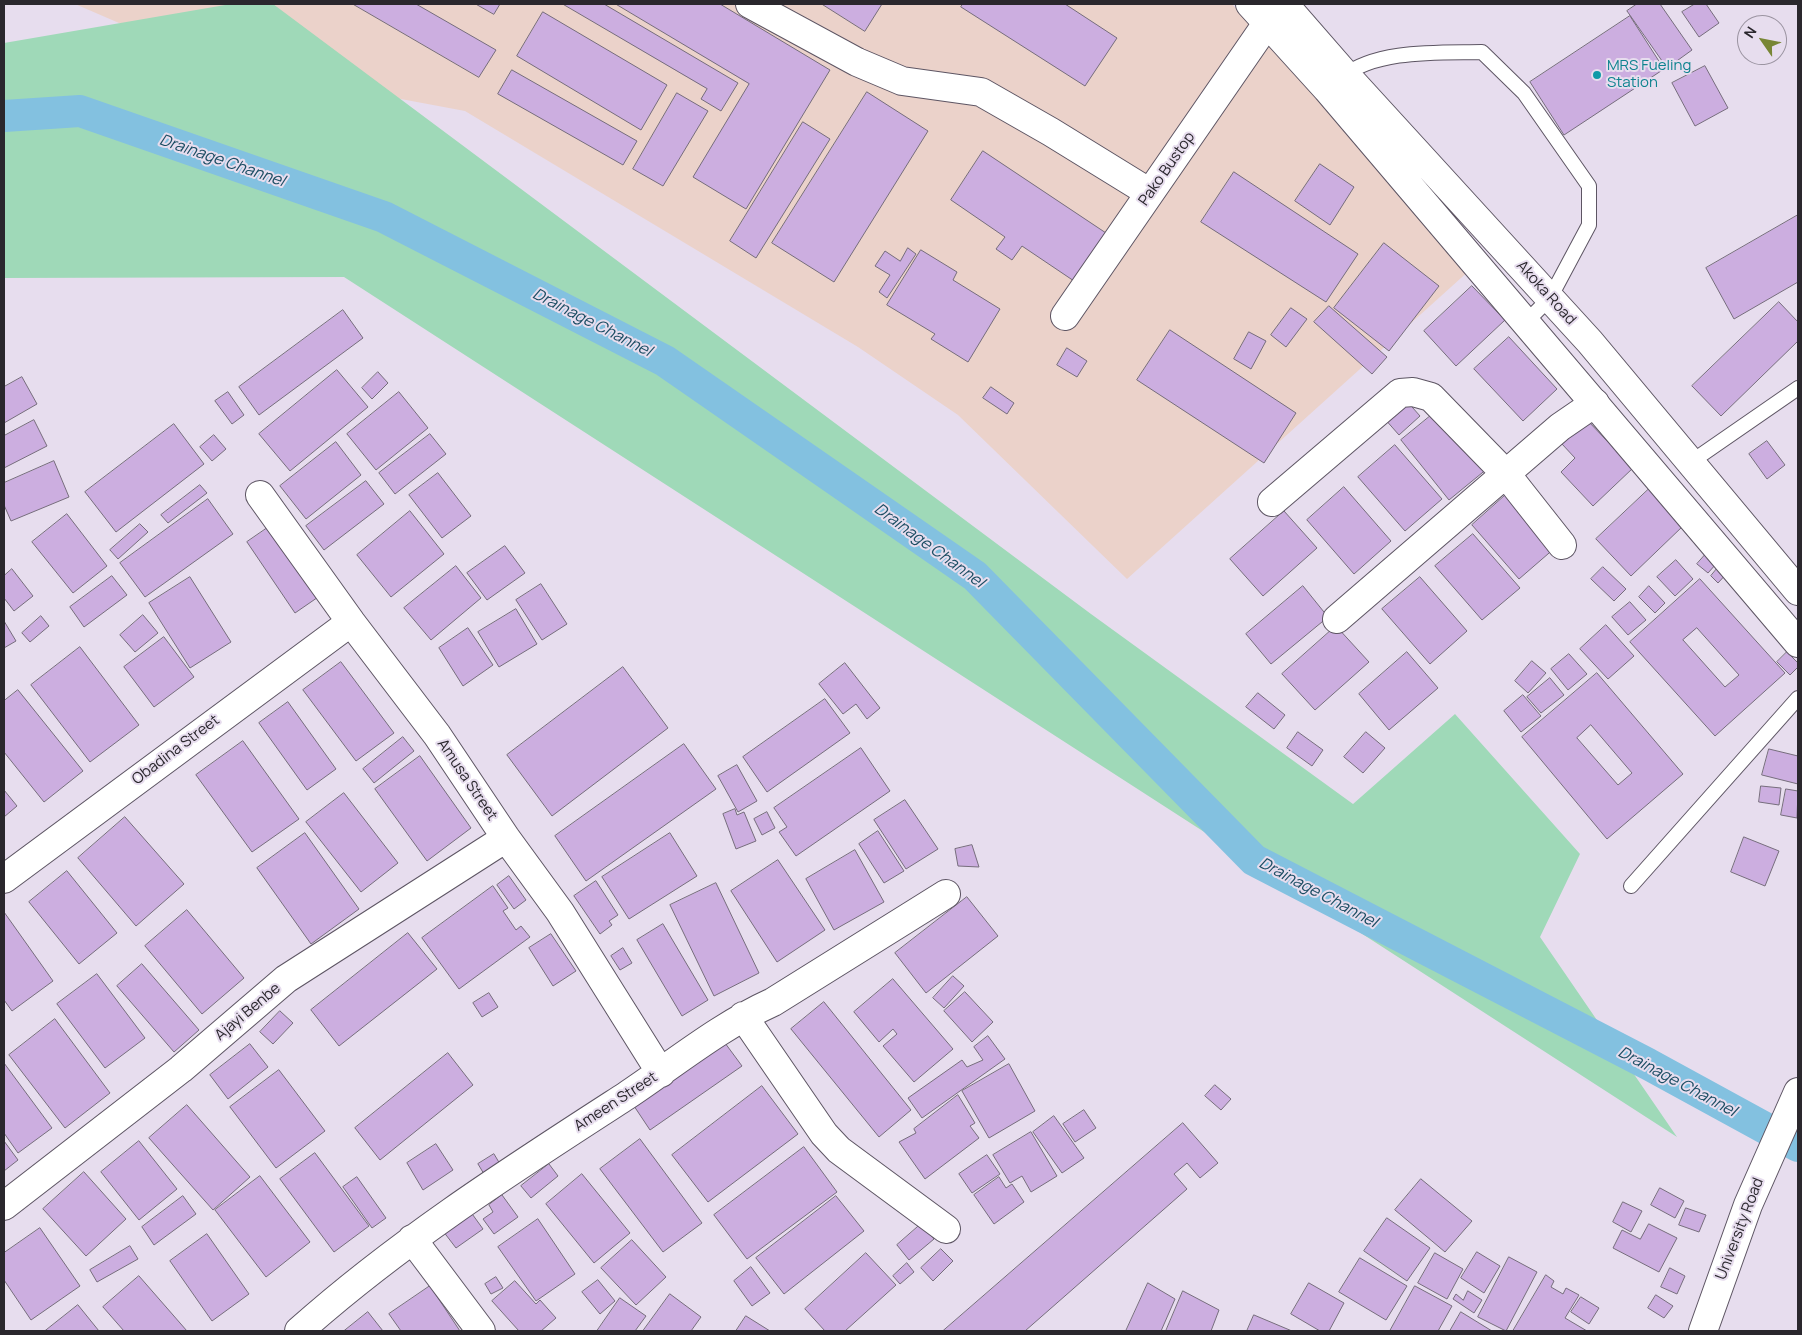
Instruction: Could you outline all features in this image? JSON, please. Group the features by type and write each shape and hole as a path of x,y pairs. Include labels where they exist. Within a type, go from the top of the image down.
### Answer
{"street":[{"path":"750,4 857,62 902,81 981,92 1051,132 1150,193"},
{"name":"Pako Bustop","path":"1065,316 1150,193 1267,10"},
{"name":"Akoka Road","path":"1267,10 1550,298 1798,590"},
{"path":"1336,82 1525,323 1798,643"},
{"path":"1272,502 1400,393 1414,392 1431,397 1506,474 1562,545"},
{"path":"1337,619 1560,427 1595,403"},
{"name":"Amusa Street","path":"260,495 351,622 437,735 506,838 560,912 661,1073"},
{"name":"Obadina Street","path":"4,879 351,622"},
{"name":"Ajayi Benbe","path":"4,1206 181,1069 286,980 506,838"},
{"name":"Ameen Street","path":"300,1331 412,1239 498,1179 661,1073 742,1016 772,1002 946,894"},
{"path":"742,1016 824,1134 839,1150 946,1229"},
{"path":"1781,1129 1798,1071"},
{"path":"1781,1129 1798,1092"},
{"name":"University Road","path":"1703,1331 1748,1205 1781,1129"},
{"path":"412,1239 481,1331"}],"lane":[{"path":"1336,82 1359,64 1415,53 1482,52 1524,93 1589,186 1589,225 1550,298 1525,323"},
{"path":"1691,462 1798,388"},
{"path":"1631,886 1798,698"}],"shaded area":[{"path":"75,4 1232,4 1471,269 1127,579 958,415 858,347 465,111 214,64"}],"green space":[{"path":"231,4 273,4 1091,614 1353,804 1455,714 1580,854 1540,937 1677,1137 344,277 4,278 4,43"}],"building":[{"path":"353,4 416,4 496,50 479,77"},
{"path":"476,4 500,4 494,14"},
{"path":"563,4 604,4 738,83 721,111 701,99 707,89"},
{"path":"616,4 720,4 830,70 746,209 693,177 749,84"},
{"path":"822,4 882,4 865,31"},
{"path":"963,4 1065,4 1117,38 1085,86 961,7"},
{"path":"1637,4 1660,4 1692,50 1667,68 1627,11"},
{"path":"1695,4 1706,4 1719,23 1699,37 1682,12"},
{"path":"543,12 667,85 641,130 517,56"},
{"name":"MRS Fueling Station","path":"1630,16 1664,69 1564,135 1530,82"},
{"path":"1705,66 1728,108 1695,126 1672,83"},
{"path":"512,70 637,141 623,165 498,94"},
{"path":"867,92 928,131 834,282 772,243"},
{"path":"677,93 708,111 663,186 633,169"},
{"path":"803,122 830,139 756,258 730,241"},
{"path":"983,151 1106,233 1074,281 1022,246 1012,260 996,249 1005,237 951,200"},
{"path":"1320,164 1354,187 1330,225 1295,201"},
{"path":"1234,172 1358,254 1326,302 1201,222"},
{"path":"1798,215 1798,282 1734,319 1706,268"},
{"path":"1384,243 1439,286 1389,351 1334,308"},
{"path":"908,248 916,254 887,298 879,292 890,275 875,266 885,251 900,261"},
{"path":"921,250 957,272 953,280 1000,309 968,362 931,339 935,334 887,305"},
{"path":"1472,286 1505,320 1456,366 1424,331"},
{"path":"1779,302 1798,322 1798,341 1721,416 1692,386"},
{"path":"1329,306 1387,357 1372,374 1314,322"},
{"path":"1291,308 1307,319 1286,347 1271,335"},
{"path":"343,310 363,338 259,415 239,387"},
{"path":"1170,330 1296,413 1264,463 1137,380"},
{"path":"1249,332 1266,341 1251,369 1234,359"},
{"path":"1509,337 1557,389 1523,421 1474,369"},
{"path":"1067,348 1087,361 1077,377 1057,365"},
{"path":"337,370 368,407 290,471 259,434"},
{"path":"378,372 388,383 372,399 362,388"},
{"path":"22,377 37,404 4,423 4,387"},
{"path":"991,387 1014,403 1007,414 983,398"},
{"path":"228,392 244,415 232,424 215,401"},
{"path":"399,392 428,428 376,470 347,434"},
{"path":"1405,399 1420,416 1399,435 1384,418"},
{"path":"1439,409 1488,468 1449,500 1401,440"},
{"path":"34,420 47,446 4,468 4,436"},
{"path":"1587,420 1633,468 1593,506 1561,472 1575,458 1562,444"},
{"path":"174,424 204,464 116,532 85,492"},
{"path":"430,434 446,454 395,494 379,473"},
{"path":"214,435 226,449 212,461 200,447"},
{"path":"1767,441 1785,465 1767,479 1749,454"},
{"path":"336,442 361,475 306,519 280,486"},
{"path":"1395,445 1442,499 1405,531 1358,477"},
{"path":"54,461 69,497 11,521 4,505 4,483"},
{"path":"438,473 471,516 442,538 409,495"},
{"path":"366,481 384,504 324,550 306,526"},
{"path":"200,485 207,493 168,523 161,515"},
{"path":"1344,487 1391,541 1354,574 1307,520"},
{"path":"1649,489 1683,526 1631,576 1596,539"},
{"path":"1509,492 1556,547 1519,579 1472,525"},
{"path":"208,499 233,534 145,597 120,563"},
{"path":"410,511 444,554 391,597 357,555"},
{"path":"1284,511 1317,548 1263,596 1230,559"},
{"path":"67,514 107,566 73,593 32,542"},
{"path":"276,522 324,593 295,613 247,542"},
{"path":"140,524 148,532 118,559 110,550"},
{"path":"1473,534 1520,588 1482,620 1435,566"},
{"path":"505,546 525,573 487,600 467,573"},
{"path":"1705,555 1716,564 1708,573 1697,564"},
{"path":"1676,560 1693,579 1675,596 1657,577"},
{"path":"1720,565 1728,572 1718,583 1711,576"},
{"path":"456,566 481,598 431,640 404,608"},
{"path":"1603,567 1626,589 1614,601 1591,579"},
{"path":"12,569 33,596 14,611 4,598 4,576"},
{"path":"112,576 127,595 84,627 70,607"},
{"path":"190,577 231,642 190,668 149,603"},
{"path":"1420,577 1467,631 1430,664 1382,609"},
{"path":"1700,579 1785,673 1715,736 1630,642","holes":["1697,628 1739,675 1725,687 1683,640"]},
{"path":"541,584 567,624 542,640 516,600"},
{"path":"1303,586 1328,617 1271,664 1246,634"},
{"path":"1649,586 1665,603 1655,613 1639,597"},
{"path":"1630,602 1646,620 1628,635 1612,617"},
{"path":"516,609 537,644 499,667 478,632"},
{"path":"143,615 158,633 135,652 120,635"},
{"path":"41,616 49,626 30,642 22,633"},
{"path":"4,621 16,641 4,648"},
{"path":"1606,625 1634,656 1608,679 1580,649"},
{"path":"1336,626 1369,662 1315,710 1282,674"},
{"path":"468,628 493,665 463,686 439,648"},
{"path":"164,637 194,677 154,707 124,667"},
{"path":"80,647 139,725 90,762 31,685"},
{"path":"1407,652 1438,688 1389,730 1359,694"},
{"path":"1787,652 1798,663 1798,667 1790,675 1777,662"},
{"path":"1569,654 1587,674 1568,690 1551,669"},
{"path":"1532,661 1546,673 1528,693 1515,681"},
{"path":"341,662 394,733 356,761 303,690"},
{"path":"845,663 880,708 867,719 856,704 843,714 819,684"},
{"path":"623,667 668,728 552,816 507,755"},
{"path":"1597,673 1683,774 1607,839 1522,737","holes":["1591,725 1632,773 1618,785 1577,738"]},
{"path":"1550,678 1564,695 1541,713 1527,697"},
{"path":"18,690 83,771 44,802 4,752 4,701"},
{"path":"1258,693 1285,715 1274,729 1246,707"},
{"path":"1523,695 1541,716 1521,732 1504,711"},
{"path":"825,699 850,733 767,792 743,757"},
{"path":"288,702 336,769 307,790 259,723"},
{"path":"1298,732 1323,750 1312,766 1287,748"},
{"path":"1366,732 1385,748 1363,773 1344,757"},
{"path":"403,737 414,751 374,783 363,769"},
{"path":"243,741 299,819 252,852 196,775"},
{"path":"684,744 716,789 586,881 555,836"},
{"path":"861,748 890,791 796,856 779,832 787,827 774,808"},
{"path":"1769,749 1798,756 1798,784 1762,775"},
{"path":"420,756 471,828 427,861 375,789"},
{"path":"737,765 757,801 738,812 718,776"},
{"path":"1761,786 1781,788 1779,805 1759,802"},
{"path":"1786,789 1798,791 1797,818 1781,815"},
{"path":"4,790 17,806 4,817"},
{"path":"344,793 398,863 361,892 306,822"},
{"path":"905,800 938,849 906,869 874,820"},
{"path":"735,809 737,815 744,812 756,841 736,849 723,814"},
{"path":"767,812 775,828 762,835 754,819"},
{"path":"125,817 184,884 136,926 78,858"},
{"path":"878,831 904,871 884,883 859,844"},
{"path":"305,833 359,909 311,944 257,868"},
{"path":"670,833 697,876 629,919 602,877"},
{"path":"1744,837 1779,851 1765,886 1731,872"},
{"path":"972,845 979,867 958,866 955,849"},
{"path":"855,850 884,902 834,930 806,879"},
{"path":"778,860 825,930 777,962 731,891"},
{"path":"67,871 117,933 79,964 29,902"},
{"path":"509,876 526,900 514,909 497,885"},
{"path":"596,881 618,915 609,921 612,925 600,934 574,896"},
{"path":"716,883 759,973 714,996 670,905"},
{"path":"493,886 508,908 503,911 516,930 521,926 530,937 459,989 422,938"},
{"path":"967,897 998,936 926,993 895,953"},
{"path":"187,910 244,978 202,1014 145,946"},
{"path":"4,912 53,981 12,1011 4,1000"},
{"path":"663,924 708,1000 682,1016 637,940"},
{"path":"408,933 437,969 339,1046 311,1010"},
{"path":"551,934 576,971 553,986 529,948"},
{"path":"623,948 632,963 620,970 611,956"},
{"path":"142,964 199,1030 174,1052 117,986"},
{"path":"97,974 145,1038 105,1068 57,1004"},
{"path":"953,976 964,986 944,1008 933,998"},
{"path":"893,979 953,1049 914,1082 883,1046 897,1034 893,1029 879,1042 854,1012"},
{"path":"965,992 993,1022 972,1042 944,1011"},
{"path":"489,993 498,1007 482,1017 473,1003"},
{"path":"824,1002 911,1110 879,1137 791,1029"},
{"path":"280,1011 293,1023 273,1044 260,1032"},
{"path":"55,1019 110,1093 65,1128 9,1055"},
{"path":"988,1036 1005,1059 922,1118 908,1098 962,1060 967,1067 983,1060 974,1047"},
{"path":"725,1043 742,1066 650,1130 634,1106"},
{"path":"250,1044 268,1067 228,1099 210,1075"},
{"path":"448,1053 473,1085 380,1160 355,1128"},
{"path":"4,1063 52,1128 18,1153 4,1133"},
{"path":"1009,1064 1035,1111 989,1138 962,1091"},
{"path":"279,1070 325,1131 276,1168 230,1107"},
{"path":"1215,1085 1231,1099 1221,1110 1205,1096"},
{"path":"762,1086 798,1134 708,1202 672,1155"},
{"path":"958,1095 975,1123 970,1126 979,1138 925,1179 899,1142 916,1133 914,1129"},
{"path":"187,1105 250,1177 213,1210 149,1138"},
{"path":"1084,1110 1096,1128 1075,1142 1063,1124"},
{"path":"1054,1116 1084,1158 1062,1173 1033,1132"},
{"path":"1183,1123 1218,1163 1200,1178 1187,1163 1174,1174 1187,1189 1025,1331 943,1331"},
{"path":"1031,1132 1057,1176 1031,1192 1022,1176 1010,1183 993,1155"},
{"path":"640,1139 702,1223 663,1252 600,1169"},
{"path":"4,1141 18,1160 4,1171"},
{"path":"139,1141 177,1189 139,1220 101,1172"},
{"path":"436,1144 453,1170 423,1190 407,1163"},
{"path":"804,1147 837,1192 747,1259 714,1215"},
{"path":"315,1153 369,1226 334,1252 280,1179"},
{"path":"494,1154 500,1164 484,1174 478,1164"},
{"path":"987,1155 1000,1174 972,1193 959,1174"},
{"path":"549,1164 558,1176 531,1198 521,1186"},
{"path":"84,1172 126,1219 86,1256 43,1209"},
{"path":"582,1174 630,1233 594,1263 546,1204"},
{"path":"260,1176 310,1242 266,1277 215,1210"},
{"path":"357,1177 386,1218 372,1228 343,1187"},
{"path":"999,1177 1006,1188 1012,1184 1024,1202 994,1224 974,1195"},
{"path":"1421,1179 1472,1221 1445,1252 1395,1210"},
{"path":"1660,1188 1684,1201 1675,1218 1651,1205"},
{"path":"502,1195 518,1217 494,1234 483,1219 493,1212 489,1205"},
{"path":"183,1196 196,1214 154,1245 142,1227"},
{"path":"836,1196 864,1231 784,1294 756,1258"},
{"path":"1623,1202 1642,1211 1631,1232 1613,1222"},
{"path":"1686,1208 1706,1215 1699,1232 1679,1225"},
{"path":"470,1211 483,1229 456,1248 443,1231"},
{"path":"1387,1218 1430,1248 1407,1281 1364,1251"},
{"path":"538,1219 575,1274 536,1301 498,1247"},
{"path":"921,1224 934,1239 909,1260 897,1245"},
{"path":"1649,1224 1677,1238 1659,1272 1613,1248 1622,1230 1640,1239"},
{"path":"40,1228 80,1286 31,1320 4,1280 4,1253"},
{"path":"207,1234 249,1294 212,1321 170,1261"},
{"path":"632,1240 666,1277 636,1305 601,1268"},
{"path":"130,1246 138,1259 97,1282 90,1270"},
{"path":"941,1249 953,1261 933,1281 921,1268"},
{"path":"1477,1252 1500,1266 1484,1293 1461,1278"},
{"path":"866,1253 896,1285 845,1331 825,1331 805,1309"},
{"path":"1435,1253 1463,1269 1447,1299 1418,1283"},
{"path":"1509,1257 1537,1272 1506,1331 1478,1317"},
{"path":"1360,1258 1407,1286 1386,1320 1339,1292"},
{"path":"907,1263 914,1272 900,1284 893,1276"},
{"path":"751,1267 770,1293 752,1306 734,1281"},
{"path":"1670,1268 1685,1276 1677,1294 1661,1287"},
{"path":"1546,1275 1554,1281 1551,1287 1563,1294 1566,1288 1579,1295 1565,1318 1587,1331 1513,1331"},
{"path":"139,1276 187,1331 124,1331 103,1307"},
{"path":"496,1277 503,1288 491,1294 485,1284"},
{"path":"598,1280 615,1301 600,1314 582,1292"},
{"path":"515,1281 536,1304 540,1300 556,1318 541,1331 519,1331 492,1301"},
{"path":"1148,1283 1175,1299 1161,1331 1126,1331"},
{"path":"1309,1283 1344,1303 1329,1331 1320,1331 1291,1314"},
{"path":"430,1286 460,1331 401,1331 389,1314"},
{"path":"1415,1286 1452,1306 1438,1331 1390,1331"},
{"path":"1183,1291 1219,1310 1211,1331 1166,1331"},
{"path":"1468,1291 1482,1300 1474,1313 1453,1299 1456,1294 1463,1300"},
{"path":"670,1294 701,1317 691,1331 643,1331"},
{"path":"1656,1295 1673,1306 1664,1318 1648,1308"},
{"path":"1581,1297 1599,1308 1589,1324 1571,1312"},
{"path":"620,1298 646,1316 635,1331 597,1331"},
{"path":"78,1305 99,1331 45,1331"},
{"path":"368,1312 383,1331 344,1331"},
{"path":"1461,1312 1492,1331 1450,1331"},
{"path":"1254,1315 1292,1331 1247,1331"},
{"path":"746,1316 770,1331 736,1331"}],"waterway":[{"name":"Drainage Channel","path":"4,116 80,111 384,217 665,361 975,576 1254,860 1648,1064 1798,1146"}],"place":[{"name":"MRS Fueling Station","path":"1597,75"}]}
